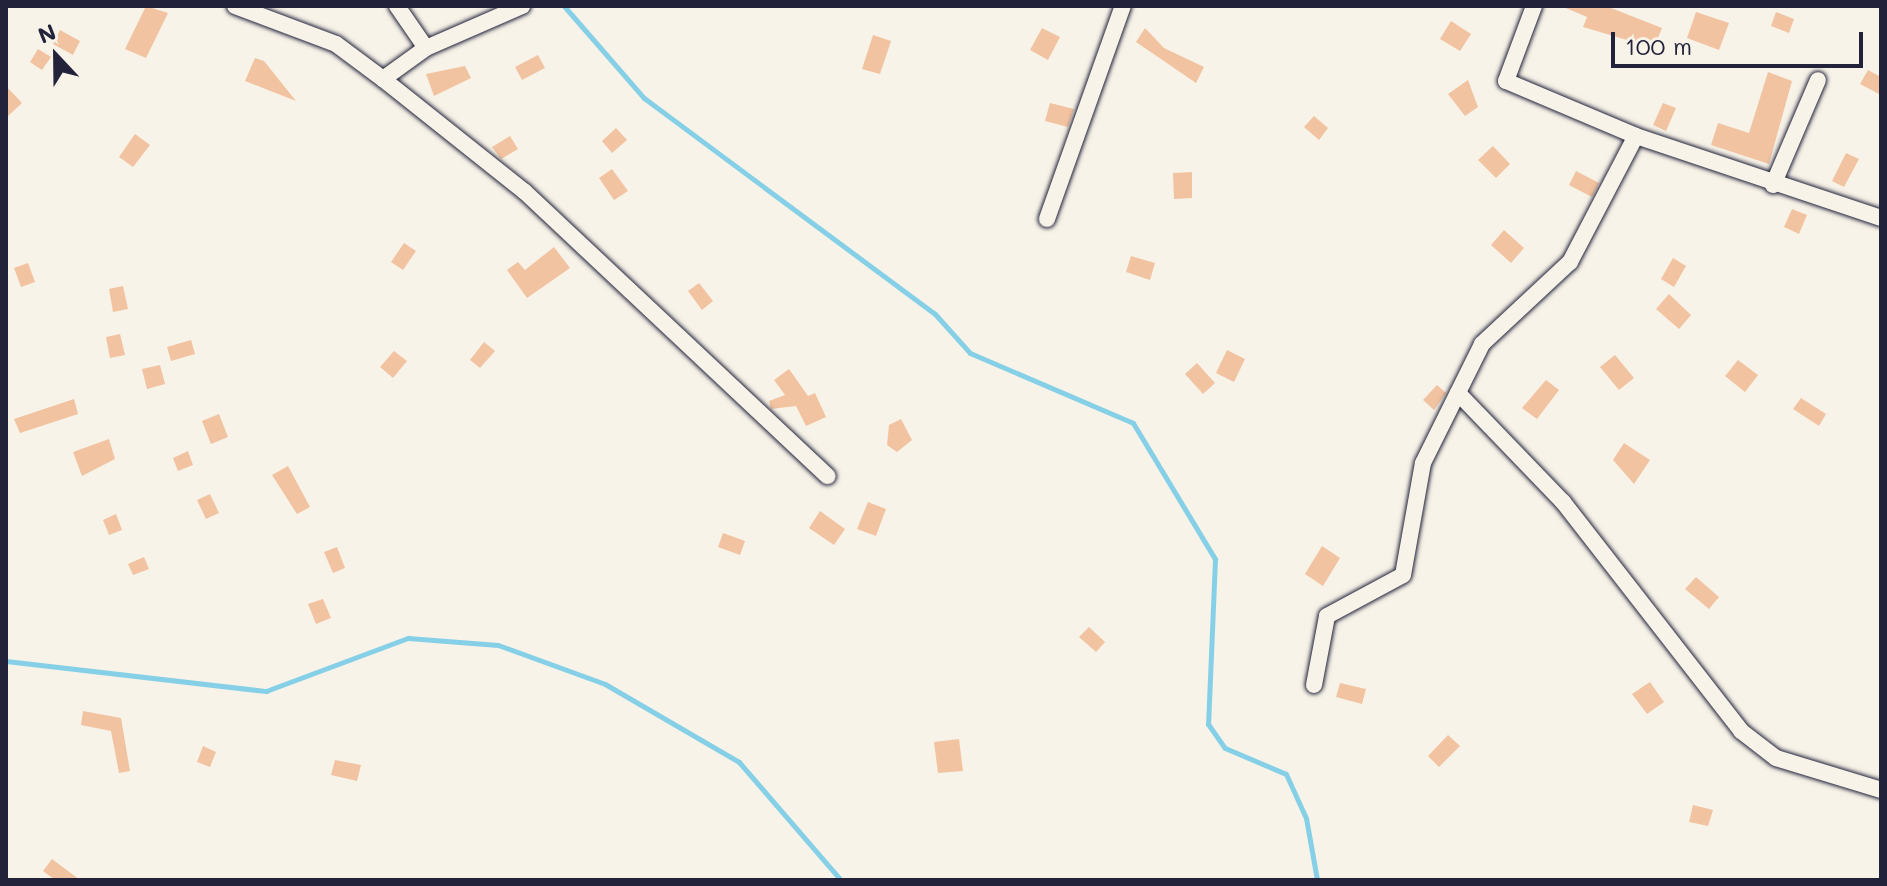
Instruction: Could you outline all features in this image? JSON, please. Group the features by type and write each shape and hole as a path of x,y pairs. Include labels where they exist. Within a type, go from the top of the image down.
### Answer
{"street":[{"path":"235,6 336,44 383,79 525,192 827,476"},
{"path":"397,6 426,48"},
{"path":"383,79 426,48 522,6"},
{"path":"1047,219 1123,6"},
{"path":"1534,6 1506,81 1636,136 1773,185 1881,218"},
{"path":"1773,185 1818,80"},
{"path":"1314,685 1327,616 1403,575 1419,517 1423,463 1482,344 1570,262 1636,136"},
{"path":"1458,393 1563,502 1741,731 1776,758 1881,790"}],"building":[{"path":"146,6 168,13 146,58 125,49"},
{"path":"1561,6 1606,6 1662,28 1654,48 1583,27 1587,17"},
{"path":"1696,12 1729,23 1719,50 1687,38"},
{"path":"1776,12 1794,19 1789,33 1771,26"},
{"path":"1451,21 1471,34 1460,51 1440,39"},
{"path":"1042,28 1060,37 1048,60 1030,50"},
{"path":"1145,28 1164,48 1204,67 1196,83 1136,42"},
{"path":"60,30 80,41 73,55 53,44"},
{"path":"873,35 891,41 880,74 862,69"},
{"path":"38,49 51,57 42,70 30,62"},
{"path":"538,55 545,68 522,80 515,67"},
{"path":"255,58 264,61 296,101 245,81"},
{"path":"465,66 471,78 434,96 426,74"},
{"path":"1868,70 1881,77 1881,95 1860,84"},
{"path":"1768,72 1792,81 1769,164 1711,145 1718,123 1749,133"},
{"path":"1468,80 1478,107 1465,116 1448,94"},
{"path":"6,86 22,103 6,118"},
{"path":"1050,103 1074,109 1068,127 1045,121"},
{"path":"1663,103 1676,108 1666,131 1653,125"},
{"path":"1314,116 1328,128 1319,140 1304,127"},
{"path":"616,128 627,140 612,153 602,141"},
{"path":"135,134 150,145 133,167 119,157"},
{"path":"510,136 518,149 501,159 492,147"},
{"path":"1493,146 1510,164 1496,178 1478,160"},
{"path":"1846,153 1859,159 1844,187 1832,181"},
{"path":"612,169 628,191 614,200 599,178"},
{"path":"1576,171 1599,183 1592,197 1569,185"},
{"path":"1192,172 1192,198 1174,199 1173,173"},
{"path":"1792,209 1807,215 1799,234 1784,227"},
{"path":"1504,230 1524,248 1511,263 1491,245"},
{"path":"404,243 416,251 403,270 391,262"},
{"path":"554,247 570,268 527,298 507,270 518,262 525,270"},
{"path":"1131,256 1155,263 1150,280 1126,272"},
{"path":"1673,258 1686,266 1674,287 1661,279"},
{"path":"28,263 35,282 21,287 14,268"},
{"path":"699,283 713,301 702,310 688,291"},
{"path":"123,286 128,309 113,312 109,289"},
{"path":"1669,294 1691,315 1679,329 1656,309"},
{"path":"120,334 125,355 110,358 106,337"},
{"path":"191,340 195,354 171,361 167,347"},
{"path":"484,342 495,351 480,368 470,360"},
{"path":"1227,350 1245,359 1234,382 1216,373"},
{"path":"394,351 407,361 393,378 380,367"},
{"path":"1615,355 1634,378 1619,390 1600,367"},
{"path":"1738,360 1758,375 1745,392 1725,376"},
{"path":"1197,363 1215,383 1203,394 1185,374"},
{"path":"160,365 165,384 147,389 142,369"},
{"path":"789,369 808,396 815,393 826,417 806,426 796,406 771,409 769,401 785,395 774,380"},
{"path":"1546,380 1559,390 1537,419 1522,408"},
{"path":"1437,385 1446,393 1434,410 1423,400"},
{"path":"1801,398 1826,414 1819,426 1793,409"},
{"path":"74,399 78,414 20,433 14,419"},
{"path":"219,414 228,437 211,444 202,421"},
{"path":"901,419 912,440 897,452 887,445 889,425"},
{"path":"109,439 115,459 82,476 73,452"},
{"path":"1624,443 1650,460 1634,484 1613,460"},
{"path":"188,451 193,465 178,471 173,458"},
{"path":"288,466 310,507 297,514 272,475"},
{"path":"210,494 219,513 206,519 197,500"},
{"path":"868,502 886,509 876,536 857,529"},
{"path":"820,511 845,529 834,545 809,528"},
{"path":"116,514 122,530 109,535 103,520"},
{"path":"723,533 745,541 740,555 718,547"},
{"path":"1322,546 1340,558 1323,586 1305,574"},
{"path":"337,547 345,568 333,573 324,552"},
{"path":"144,557 149,569 133,575 128,564"},
{"path":"1696,577 1719,597 1709,609 1685,589"},
{"path":"323,599 331,618 316,624 308,604"},
{"path":"1089,627 1105,642 1096,652 1079,637"},
{"path":"1650,682 1664,702 1647,714 1632,694"},
{"path":"1340,683 1366,689 1362,704 1336,697"},
{"path":"83,711 121,718 130,771 119,773 111,731 81,725"},
{"path":"1448,735 1460,746 1439,767 1428,756"},
{"path":"959,739 963,771 938,773 934,742"},
{"path":"203,746 216,752 210,767 197,762"},
{"path":"335,760 361,765 357,781 331,775"},
{"path":"1693,805 1713,810 1708,826 1689,822"},
{"path":"52,859 80,880 55,880 43,871"}],"waterway":[{"path":"564,6 644,98 935,314 970,353 1133,423 1215,559 1208,724 1225,748 1286,774 1306,818 1317,880"},
{"path":"6,661 266,691 408,638 498,645 605,684 739,762 841,880"}]}
